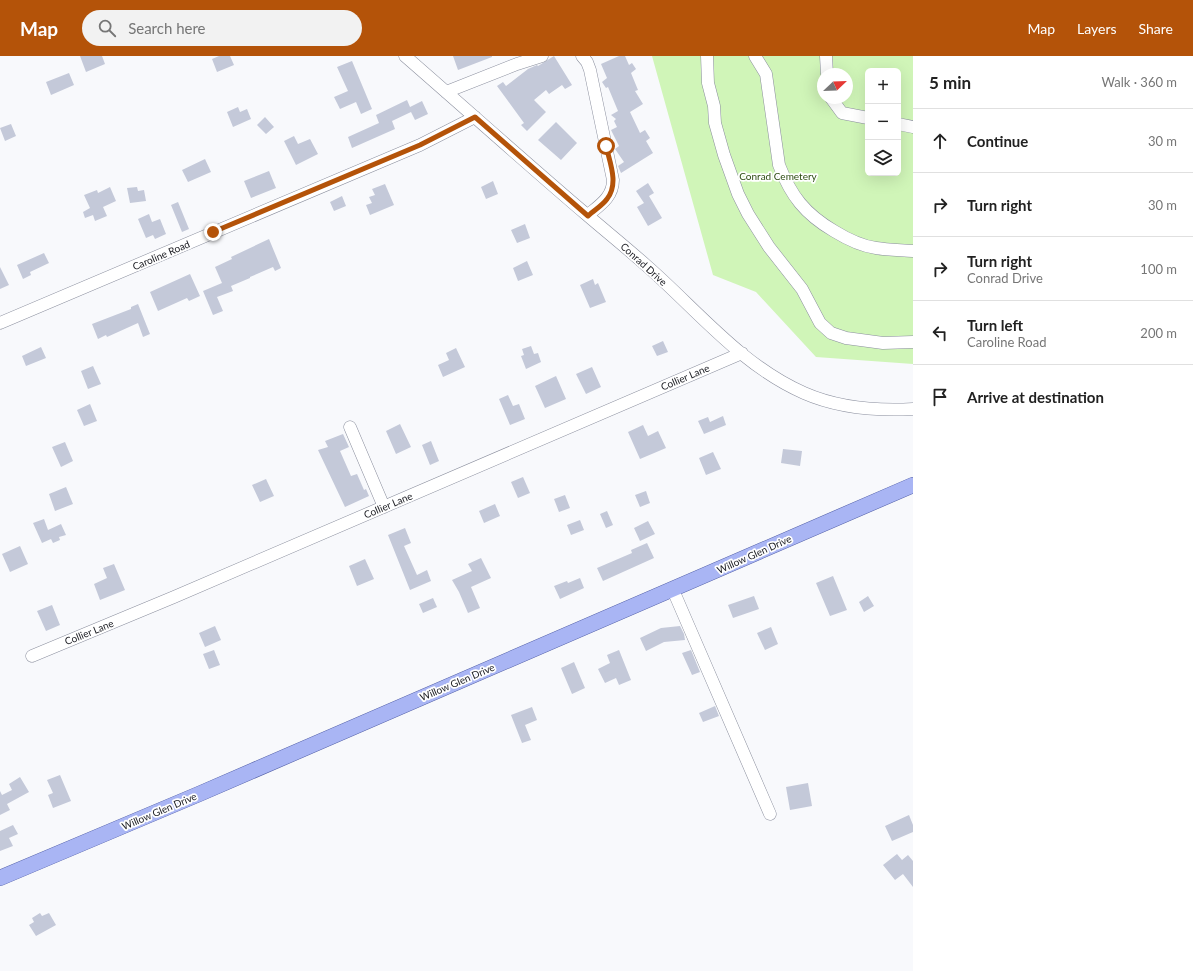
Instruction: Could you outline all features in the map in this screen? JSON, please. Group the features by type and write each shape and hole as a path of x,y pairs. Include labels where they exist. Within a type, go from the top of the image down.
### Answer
{"main road":[{"name":"Willow Glen Drive","path":"0,878 199,794 913,485"}],"street":[{"name":"Conrad Drive","path":"405,56 588,216 649,267 742,353 762,369 804,393 847,406 870,409 913,409"},
{"path":"446,92 517,64 542,56"},
{"path":"582,56 587,62 590,70 613,180 610,196 588,216"},
{"path":"707,56 708,83 714,106 715,123 724,156 738,194 756,228 802,289 820,323 832,333 846,338 883,344 913,342"},
{"path":"755,56 766,74 779,165 784,178 801,206 810,216 842,236 860,244 877,248 913,251"},
{"path":"826,56 827,68"},
{"path":"835,104 842,113 865,117"},
{"name":"Caroline Road","path":"0,323 420,145 475,117"},
{"path":"901,125 913,128"},
{"name":"Collier Lane","path":"32,656 742,353"},
{"path":"350,427 384,507"},
{"path":"672,590 770,814"}],"green space":[{"name":"Conrad Cemetery","path":"652,56 913,56 913,364 816,357 756,292 713,275"}],"building":[{"path":"80,56 102,56 105,64 86,72"},
{"path":"219,56 230,56 234,65 217,72 212,59"},
{"path":"453,56 492,56 492,57 458,70"},
{"path":"554,56 572,85 565,89 562,85 549,94 546,90 534,100 546,112 527,131 521,125 524,123 497,86 503,82 506,86 528,69 537,65 538,66"},
{"path":"619,56 625,56 629,65 632,63 636,69 631,73 638,90 635,91 643,104 630,112 640,133 645,130 650,138 646,141 653,153 621,173 618,166 624,162 615,149 619,146 611,130 617,127 614,121 616,119 611,115 618,111 608,87 606,88 602,82 607,78 601,64"},
{"path":"352,61 372,109 361,114 356,102 340,109 334,97 348,91 337,67"},
{"path":"69,73 74,85 51,95 46,82"},
{"path":"407,100 410,107 422,101 428,114 415,120 411,112 392,121 395,129 352,148 348,137 379,123 376,115"},
{"path":"238,107 240,112 247,109 251,119 233,127 227,112"},
{"path":"265,117 274,127 266,134 257,125"},
{"path":"556,122 577,143 561,160 538,140"},
{"path":"11,124 16,136 5,141 0,128"},
{"path":"294,136 298,144 310,139 318,154 296,165 284,141"},
{"path":"205,159 211,172 188,182 182,170"},
{"path":"269,171 276,188 251,198 244,181"},
{"path":"493,181 498,194 486,199 481,187"},
{"path":"648,183 654,193 649,196 662,218 648,226 637,207 644,203 636,191"},
{"path":"385,184 394,205 370,215 366,205 372,203 369,197 375,195 372,189"},
{"path":"110,187 116,201 103,207 107,216 95,221 93,215 85,218 83,212 90,208 84,195 97,190 98,193"},
{"path":"137,187 138,191 144,190 146,201 130,203 127,188"},
{"path":"342,196 346,206 334,211 330,202"},
{"path":"178,202 189,229 182,232 171,205"},
{"path":"149,214 152,222 160,219 166,234 155,239 153,235 146,238 138,219"},
{"path":"525,224 530,238 517,243 511,230"},
{"path":"269,239 281,268 275,271 273,267 231,286 233,291 217,297 223,311 213,315 203,291 222,283 215,267 232,259 231,257"},
{"path":"44,253 49,263 30,272 31,275 23,279 17,265"},
{"path":"527,261 533,275 518,281 513,268"},
{"path":"0,267 9,285 0,289"},
{"path":"190,274 200,296 189,301 187,298 158,311 150,292"},
{"path":"593,279 595,285 598,283 606,302 590,308 580,285"},
{"path":"138,304 150,334 143,337 138,323 107,337 106,335 98,339 92,324 131,309 131,307"},
{"path":"663,341 668,352 657,356 652,346"},
{"path":"531,346 534,354 538,353 541,362 526,369 521,356 524,355 522,349"},
{"path":"41,347 46,358 26,366 22,356"},
{"path":"456,348 465,367 443,377 438,365 449,360 446,353"},
{"path":"93,366 101,384 88,389 81,371"},
{"path":"592,367 601,387 586,394 576,374"},
{"path":"556,376 566,399 545,408 535,386"},
{"path":"508,395 513,406 519,404 525,419 510,425 499,399"},
{"path":"90,404 97,421 84,426 77,410"},
{"path":"723,416 726,425 704,434 698,421 708,417 710,422"},
{"path":"400,424 411,447 396,454 386,431"},
{"path":"643,425 648,436 658,431 666,448 640,459 628,432"},
{"path":"343,434 349,447 340,451 351,476 357,474 364,490 366,489 369,496 345,507 318,450 328,447 325,441"},
{"path":"431,441 439,461 430,465 422,445"},
{"path":"65,442 73,461 61,467 52,447"},
{"path":"783,449 802,451 800,466 781,463"},
{"path":"713,452 721,469 706,475 699,458"},
{"path":"523,477 530,493 518,498 511,482"},
{"path":"266,479 274,496 260,502 252,485"},
{"path":"66,487 73,504 55,511 49,494"},
{"path":"646,491 650,503 640,507 635,495"},
{"path":"565,495 570,508 559,512 554,499"},
{"path":"495,504 500,516 484,523 479,511"},
{"path":"607,511 613,525 606,528 600,514"},
{"path":"44,519 48,530 61,524 66,535 59,537 60,540 53,543 51,539 42,543 33,523"},
{"path":"580,520 584,530 571,535 567,525"},
{"path":"648,521 655,534 640,541 634,528"},
{"path":"405,528 411,543 404,546 417,575 427,570 431,581 410,590 388,535"},
{"path":"647,543 654,558 603,581 597,568 632,553 631,550"},
{"path":"20,546 28,564 10,572 2,554"},
{"path":"481,558 491,578 471,587 480,608 468,613 452,580 472,571 468,564"},
{"path":"365,559 374,579 357,586 349,566"},
{"path":"114,564 125,590 100,600 94,584 107,578 103,568"},
{"path":"833,576 847,610 830,616 816,583"},
{"path":"580,578 584,588 560,599 554,586 567,581 568,583"},
{"path":"754,596 759,609 733,618 728,605"},
{"path":"868,596 874,606 864,612 859,602"},
{"path":"433,598 437,607 423,613 419,604"},
{"path":"52,605 60,625 46,631 37,611"},
{"path":"215,626 221,640 205,647 199,633"},
{"path":"680,626 685,640 664,642 646,651 640,638 661,628"},
{"path":"771,627 778,644 765,650 757,633"},
{"path":"214,650 220,665 209,669 203,654"},
{"path":"619,650 631,680 619,685 616,678 605,683 598,669 610,663 607,655"},
{"path":"691,650 700,672 692,675 682,653"},
{"path":"574,662 585,688 572,694 561,668"},
{"path":"715,706 719,716 703,722 699,713"},
{"path":"532,707 537,720 525,725 531,740 522,743 511,715"},
{"path":"60,775 71,801 53,808 48,795 53,793 47,780"},
{"path":"20,777 29,792 7,804 10,810 0,815 0,791 2,795 12,790 9,784"},
{"path":"808,783 812,806 790,810 786,787"},
{"path":"909,815 913,825 913,832 892,841 885,826"},
{"path":"13,825 18,834 9,838 13,846 0,851 0,831"},
{"path":"897,854 902,860 908,855 913,861 913,887 903,874 895,880 883,865"},
{"path":"40,913 42,916 49,913 56,925 36,936 29,925 34,922 32,918"}],"route":[{"path":"213,232 420,145 475,117 588,216 606,201 610,196 613,186 611,165 606,146"}]}
